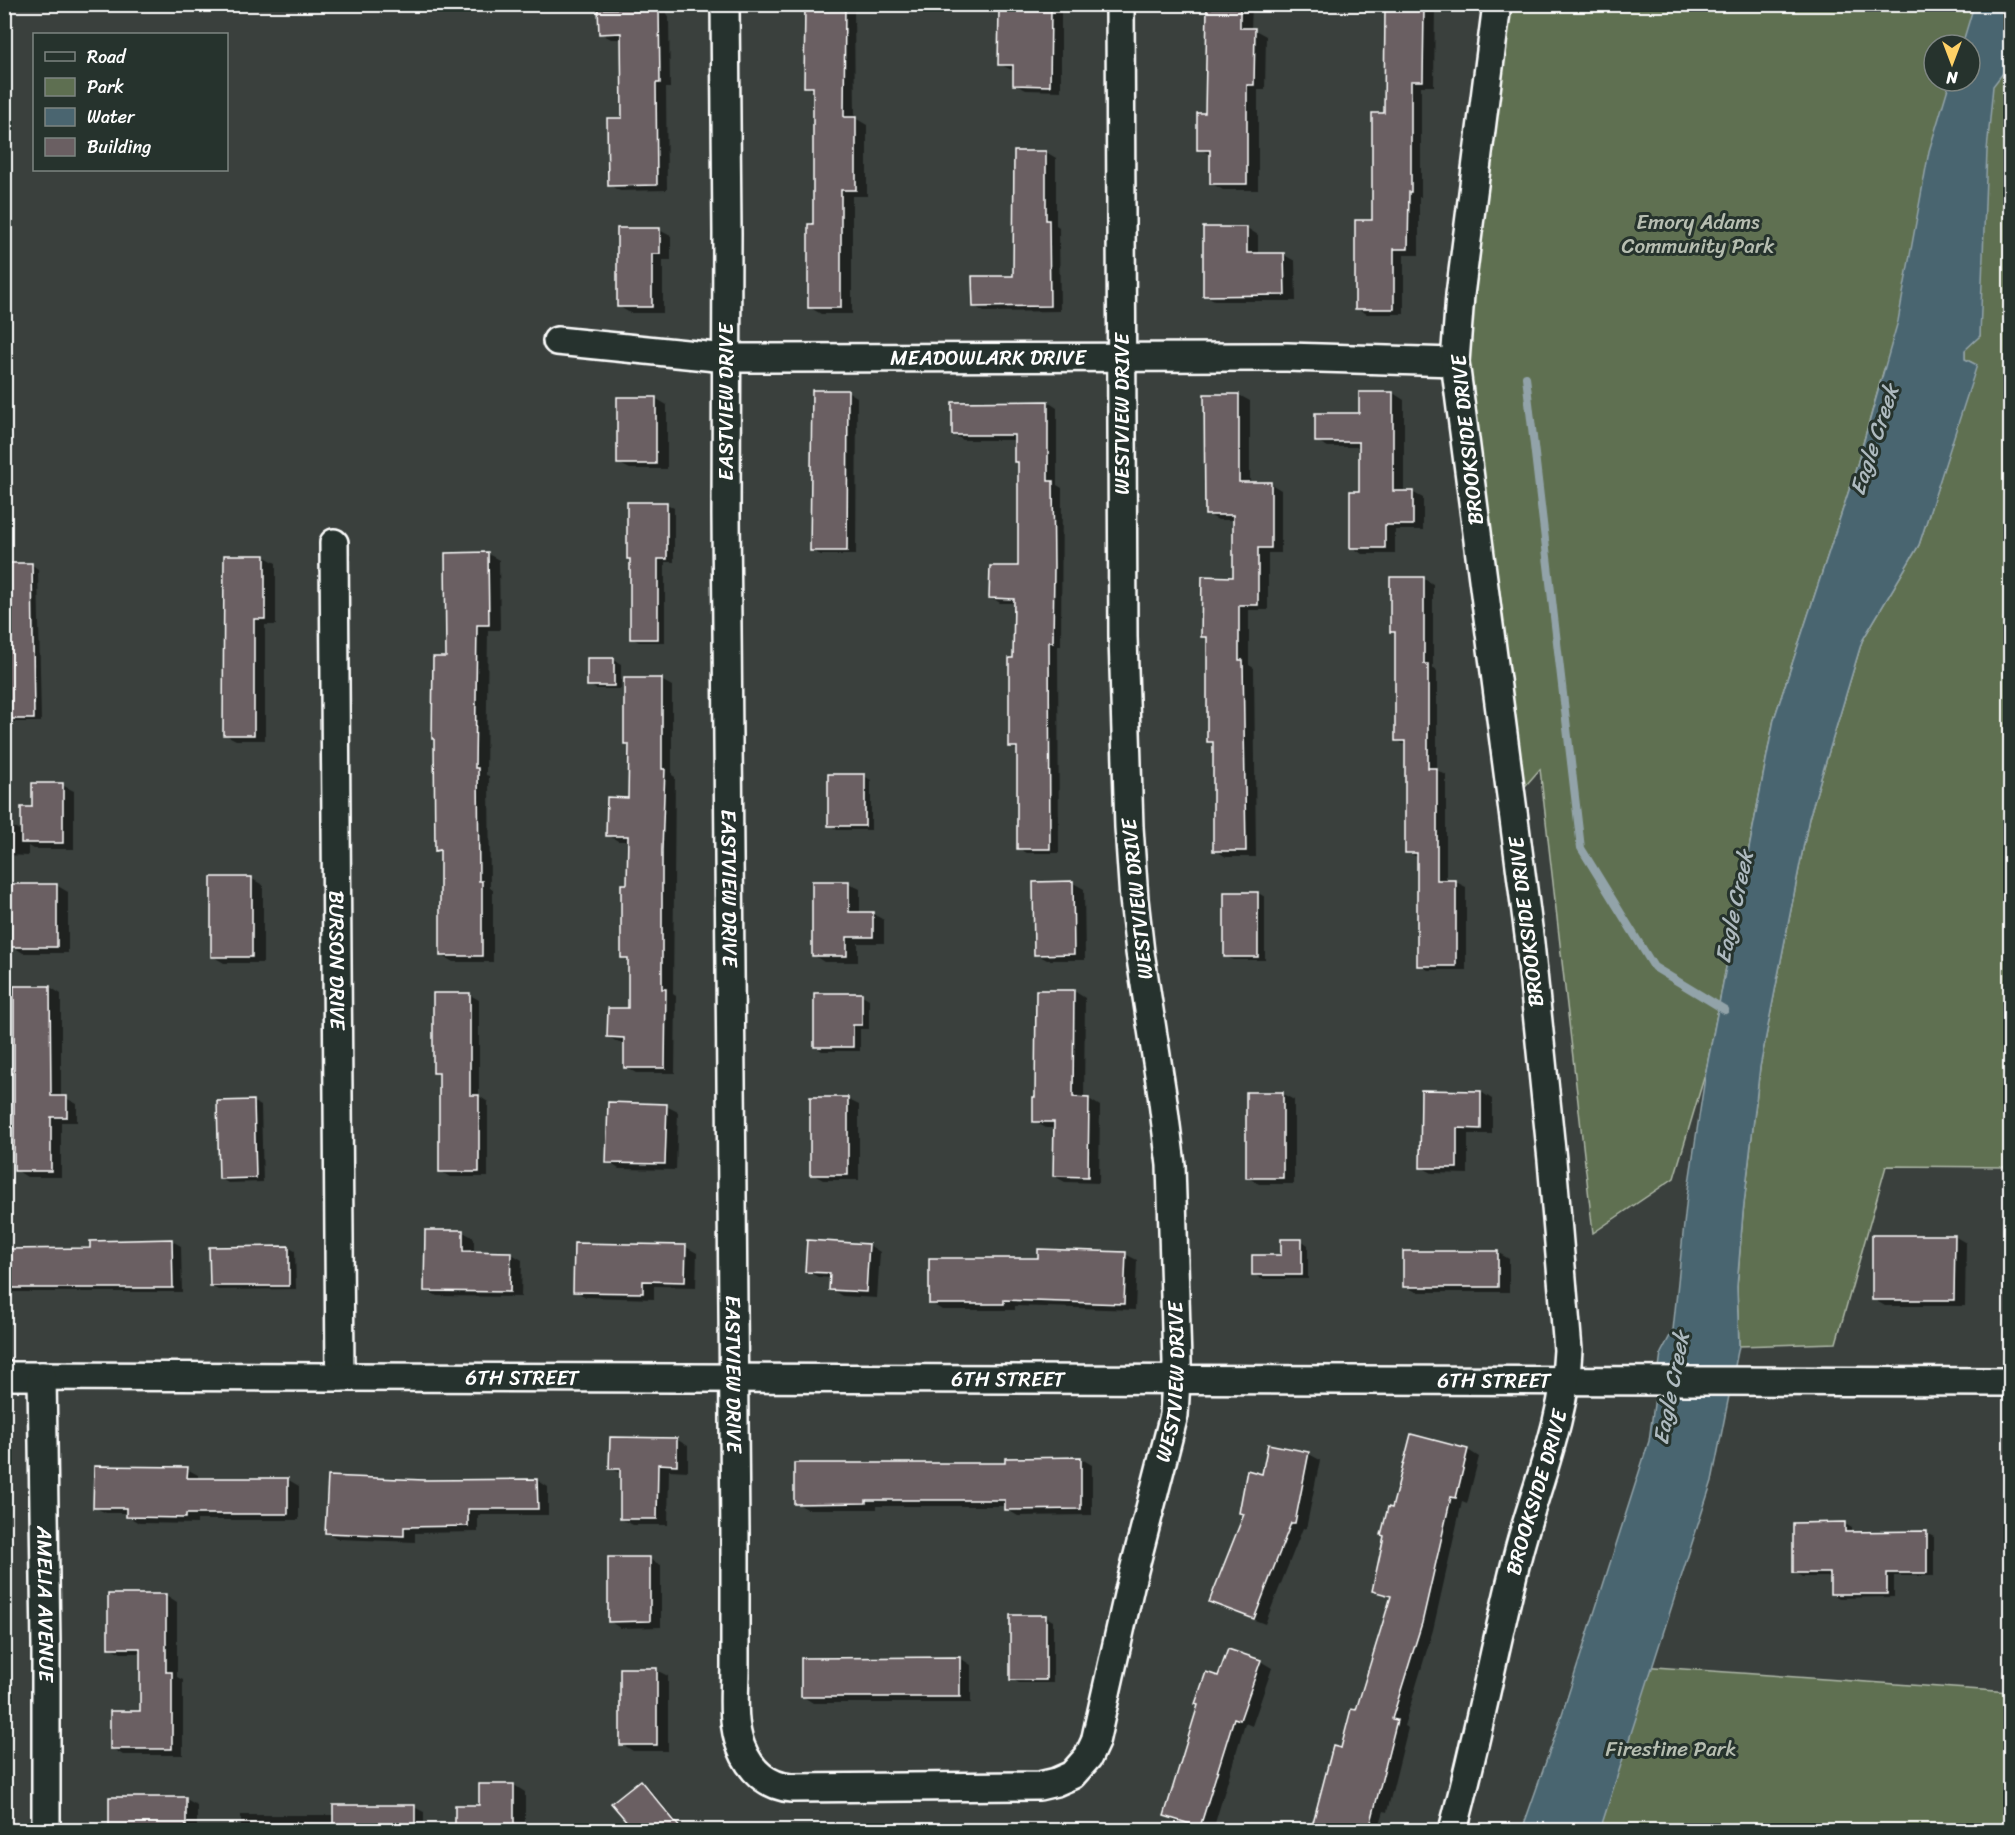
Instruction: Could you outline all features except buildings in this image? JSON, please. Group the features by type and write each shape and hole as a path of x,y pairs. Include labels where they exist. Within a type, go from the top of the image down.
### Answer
{"street":[{"name":"EASTVIEW DRIVE","path":"725,4 726,539 737,1733 741,1749 752,1767 765,1780 780,1787 1039,1786 1072,1775"},
{"name":"WESTVIEW DRIVE","path":"1072,1775 1088,1757 1095,1742 1130,1586 1174,1415 1175,1379 1171,1165 1134,899 1129,827 1123,637 1120,4"},
{"name":"BROOKSIDE DRIVE","path":"1454,1830 1530,1508 1561,1408 1567,1380 1567,1329 1530,943 1455,362 1460,295 1497,4"},
{"name":"MEADOWLARK DRIVE","path":"557,341 726,358 1287,357 1455,362"},
{"name":"BURSON DRIVE","path":"334,543 340,1377"},
{"name":"6TH STREET","path":"4,1376 2010,1382"},
{"name":"AMELIA AVENUE","path":"42,1376 46,1830"}],"green space":[{"name":"Emory Adams Community Park","path":"1497,5 2010,5 2010,1167 1886,1166 1836,1343 1739,1346 1737,1287 1760,1067 1809,818 1862,641 1919,545 1976,365 1965,359 1965,349 1980,336 1981,258 1884,369 1855,472 1774,719 1706,1071 1674,1178 1593,1233 1540,769 1512,801 1455,362"},
{"name":"Firestine Park","path":"1612,1664 2010,1692 2010,1830 1560,1830"}],"water":[{"name":"Eagle Creek","path":"1974,5 2010,5 2010,41 2006,47 2010,56 2010,64 1993,86 1987,151 1980,336 1965,350 1965,359 1977,365 1919,545 1862,641 1809,818 1760,1067 1737,1287 1739,1346 1712,1481 1600,1830 1522,1830 1556,1733 1649,1441 1661,1353 1673,1330 1687,1196 1706,1071 1774,719 1855,472 1898,321 1929,151 1946,93 1982,93 1982,33 1966,33"}],"waterway":[{"path":"1526,377 1581,848 1654,967 1725,1010"}]}
